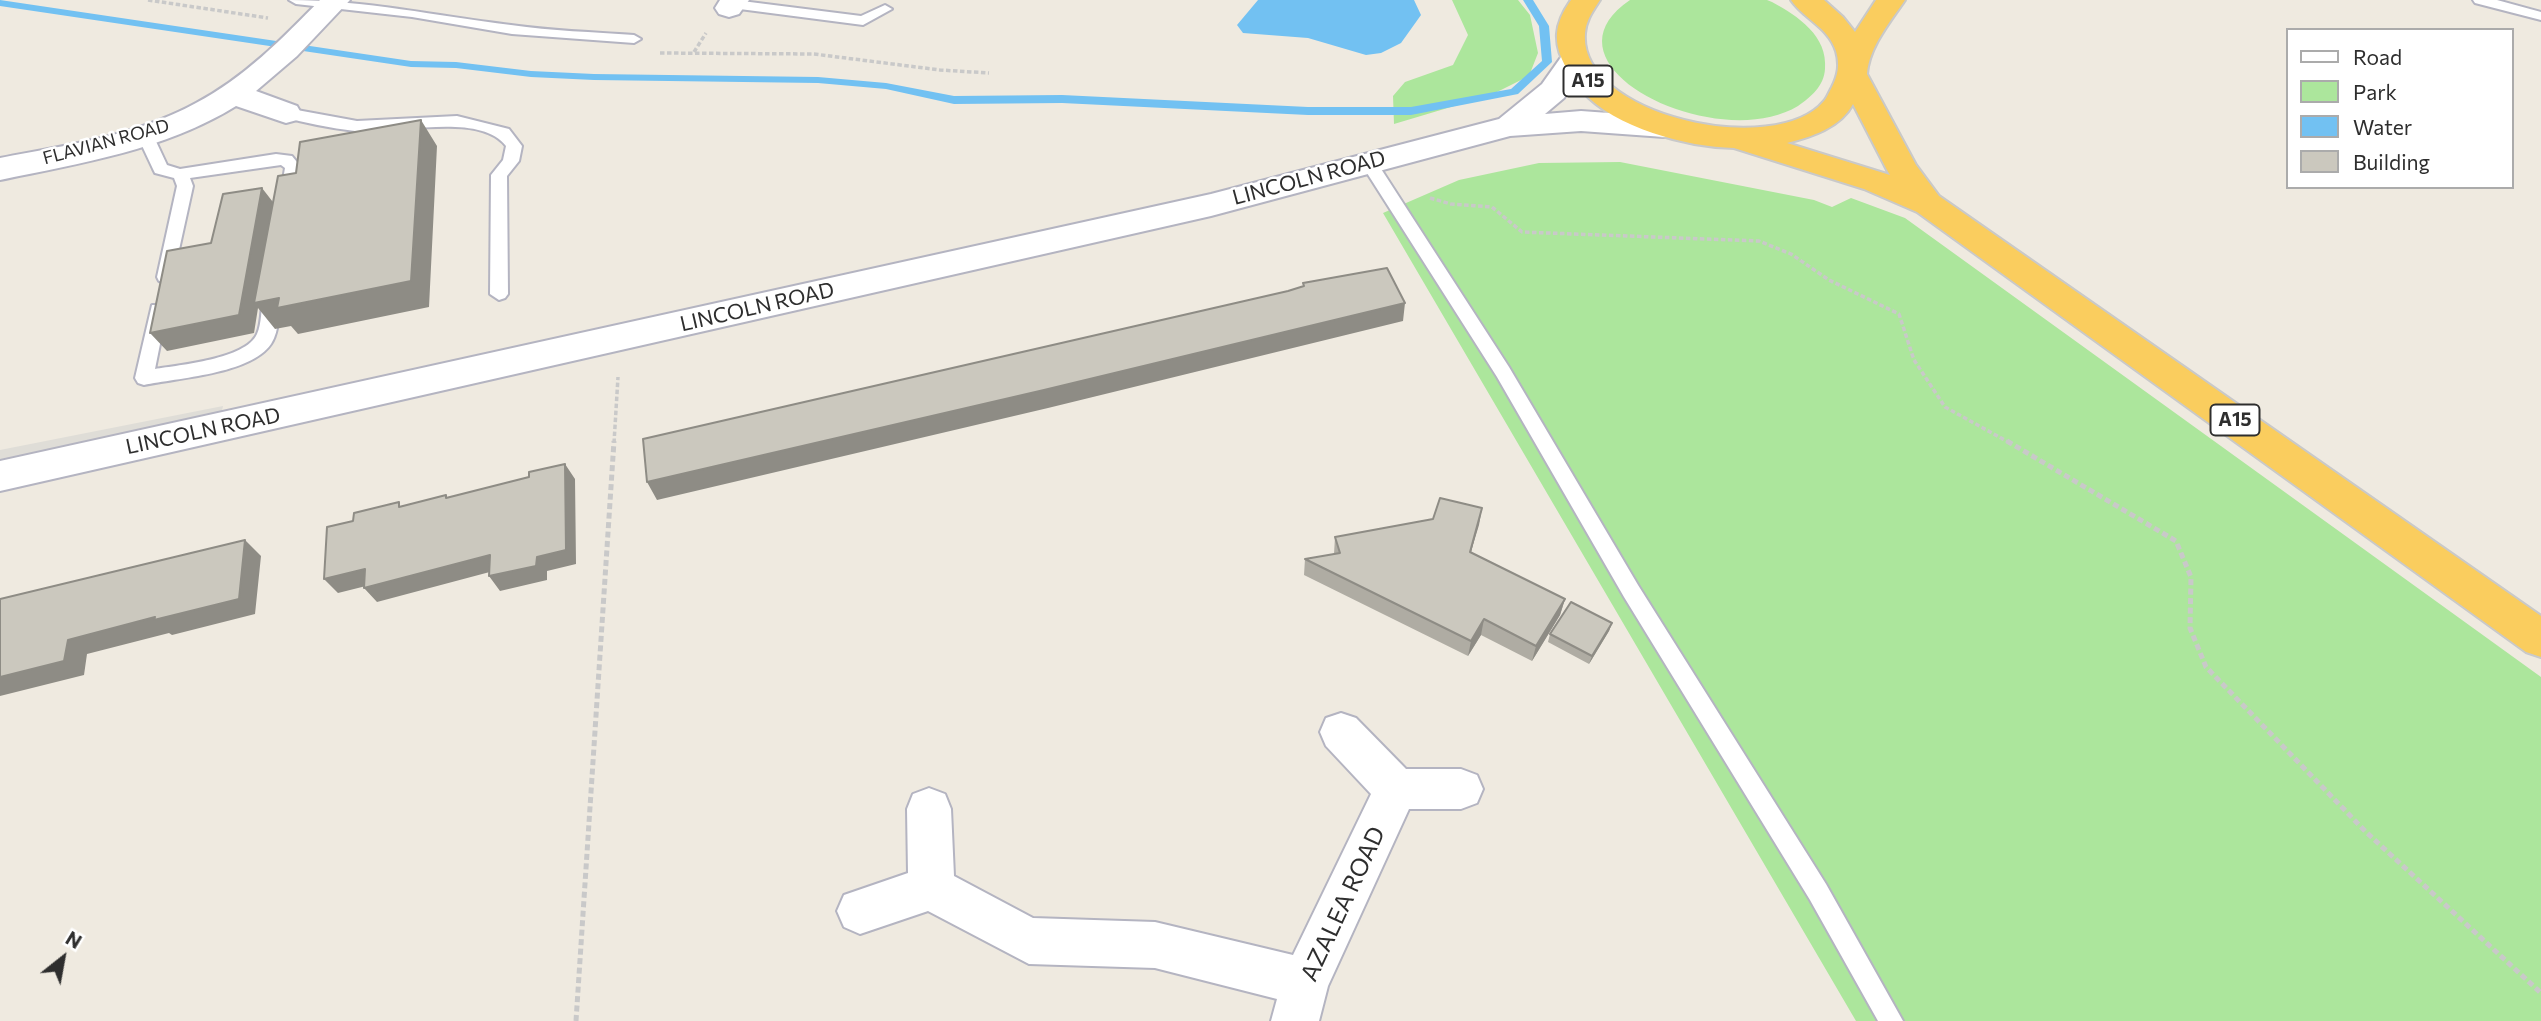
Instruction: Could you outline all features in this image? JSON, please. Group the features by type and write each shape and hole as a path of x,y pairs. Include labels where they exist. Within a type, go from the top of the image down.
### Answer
{"highway":[{"name":"A15","path":"1805,0 1836,26 1847,43 1853,68 1903,170 1928,204"},
{"path":"1853,68 1881,12 1891,0"},
{"name":"A15","path":"1573,8 1570,37 1574,59 1592,86 1612,102 1636,116 1664,127 1695,135 1741,139 1875,181 1928,204 2541,639"},
{"name":"A15","path":"1741,139 1779,134 1812,124 1836,107 1850,86 1853,68"}],"main road":[{"name":"FLAVIAN ROAD","path":"0,169 145,135 202,113 233,94 280,56 334,2"},
{"name":"LINCOLN ROAD","path":"1510,126 1553,91 1574,59"},
{"path":"233,94 286,113"},
{"name":"LINCOLN ROAD","path":"0,476 1211,205 1510,126 1581,121 1664,127"},
{"path":"1340,732 1396,789 1461,789"},
{"name":"AZALEA ROAD","path":"1300,1002 1396,789"},
{"path":"929,809 931,888"},
{"path":"860,911 931,888 1029,940 1155,945 1300,1002"}],"lane":[{"path":"296,0 334,2 512,30 634,39"},
{"path":"2480,0 2541,16"},
{"path":"732,4 863,21 885,9"},
{"path":"286,113 357,126 457,121 481,125 503,133 514,146 511,161 499,175 499,294"},
{"path":"145,135 162,169 180,174 276,159 286,160 293,167 284,220"},
{"path":"1368,162 1503,372 1631,591 1818,892 1891,1021"},
{"path":"180,174 185,187 144,378 227,361 255,349 264,340 275,273"}],"path":[{"path":"1428,198 1451,204 1492,207 1522,232 1759,241 1791,254 1829,280 1899,314 1914,360 1945,407 2076,480 2176,541 2191,577 2190,628 2206,667 2366,832 2541,993"},
{"path":"576,1021 621,338"}],"green space":[{"path":"1452,0 1518,0 1530,15 1538,53 1529,76 1491,95 1394,124 1393,96 1405,82 1453,65 1468,35"},
{"path":"1630,0 1772,2 1801,21 1816,37 1825,57 1822,81 1812,95 1798,106 1764,118 1724,119 1683,111 1647,96 1619,75 1604,51 1606,26"},
{"path":"1620,162 1814,200 1832,207 1851,198 1905,218 2541,677 2541,1021 1856,1021 1383,213 1459,180 1539,163"}],"shaded area":[{"path":"223,406 221,416 0,460 0,450"}],"water":[{"path":"1258,0 1414,0 1421,15 1401,43 1381,53 1366,55 1308,38 1243,33 1237,25"}],"building":[{"path":"421,120 411,281 277,308 279,298 254,303 278,176 296,173 300,142"},
{"path":"262,188 239,315 150,333 167,251 211,243 223,194"},
{"path":"1387,268 1405,303 647,482 643,439 1288,291 1304,286 1303,283"},
{"path":"565,464 566,550 537,557 536,566 489,576 490,555 364,588 365,569 324,579 327,527 353,521 354,513 399,502 399,507 446,495 446,498 529,477 529,472"},
{"path":"1440,498 1482,508 1470,552 1565,599 1536,646 1484,619 1471,641 1305,559 1340,553 1335,537 1433,519"},
{"path":"245,540 239,599 68,640 64,661 0,677 0,599"},
{"path":"1571,602 1612,623 1592,656 1550,634"}],"waterway":[{"path":"0,3 411,64 456,65 531,74 818,80 886,86 954,100 1062,99 1308,111 1411,111 1514,92 1547,62 1544,26 1528,0"}]}
